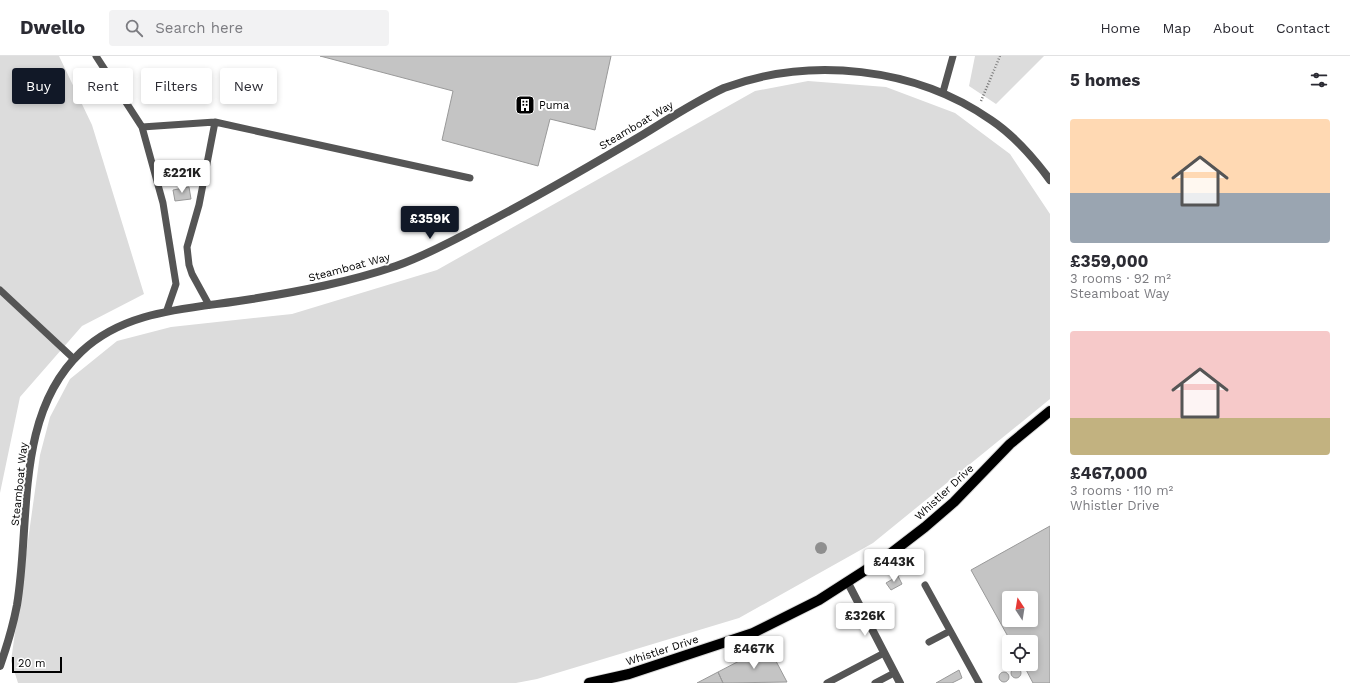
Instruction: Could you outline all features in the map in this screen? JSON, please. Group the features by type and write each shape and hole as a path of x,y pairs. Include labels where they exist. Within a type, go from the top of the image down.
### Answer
{"main road":[{"name":"Whistler Drive","path":"592,683 629,674 753,633 819,600 848,583 925,528 954,502 1010,444 1050,411"}],"street":[{"name":"Steamboat Way","path":"0,666 17,606 30,460 37,426 45,401 62,374 74,359 98,337 115,328 167,310 209,305 321,287 397,265 446,244 519,206 689,106 725,87 755,77 789,70 822,67 866,70 906,78 943,92 993,121 1027,150 1050,180"},
{"path":"848,583 900,683"}],"lane":[{"path":"96,56 142,127 163,202 176,284 167,310"},
{"path":"943,92 952,56"},
{"path":"142,127 215,122 470,178"},
{"path":"209,305 192,274 189,265 187,247 199,205 215,122"},
{"path":"0,290 74,359"},
{"path":"925,585 979,683"},
{"path":"930,642 950,631"},
{"path":"827,683 884,652"},
{"path":"875,683 894,672"}],"path":[{"path":"977,111 1000,56"}],"shaded area":[{"path":"0,56 59,56 65,68 12,68 12,104 65,104 65,69 73,85 73,104 82,104 92,125 144,294 82,326 20,397 0,493"},
{"path":"975,56 1044,56 996,104 969,86"},
{"path":"808,81 886,87 955,113 1010,154 1050,214 1050,399 873,543 739,618 537,679 516,683 18,683 11,661 40,455 50,417 70,379 117,341 171,327 292,314 437,270 755,91"}],"building":[{"name":"Puma","path":"320,56 611,56 595,130 550,119 538,166 442,140 453,91"},
{"path":"189,187 191,199 175,201 173,190"},
{"path":"1050,526 1050,683 1033,683 1027,671 1038,671 1038,635 1007,635 1003,627 1038,627 1038,591 1002,591 1002,626 971,570"},
{"path":"898,576 902,584 891,590 886,583"},
{"path":"768,646 787,682 723,683 718,672"},
{"path":"959,670 962,678 952,683 936,683"},
{"path":"1011,671 1021,671 1020,677 1012,677"},
{"path":"718,672 723,683 697,683"},
{"path":"1002,672 1006,672 1008,673 1008,681 1002,682 999,679 999,675"}],"place":[{"name":"Puma","path":"525,105"}]}
